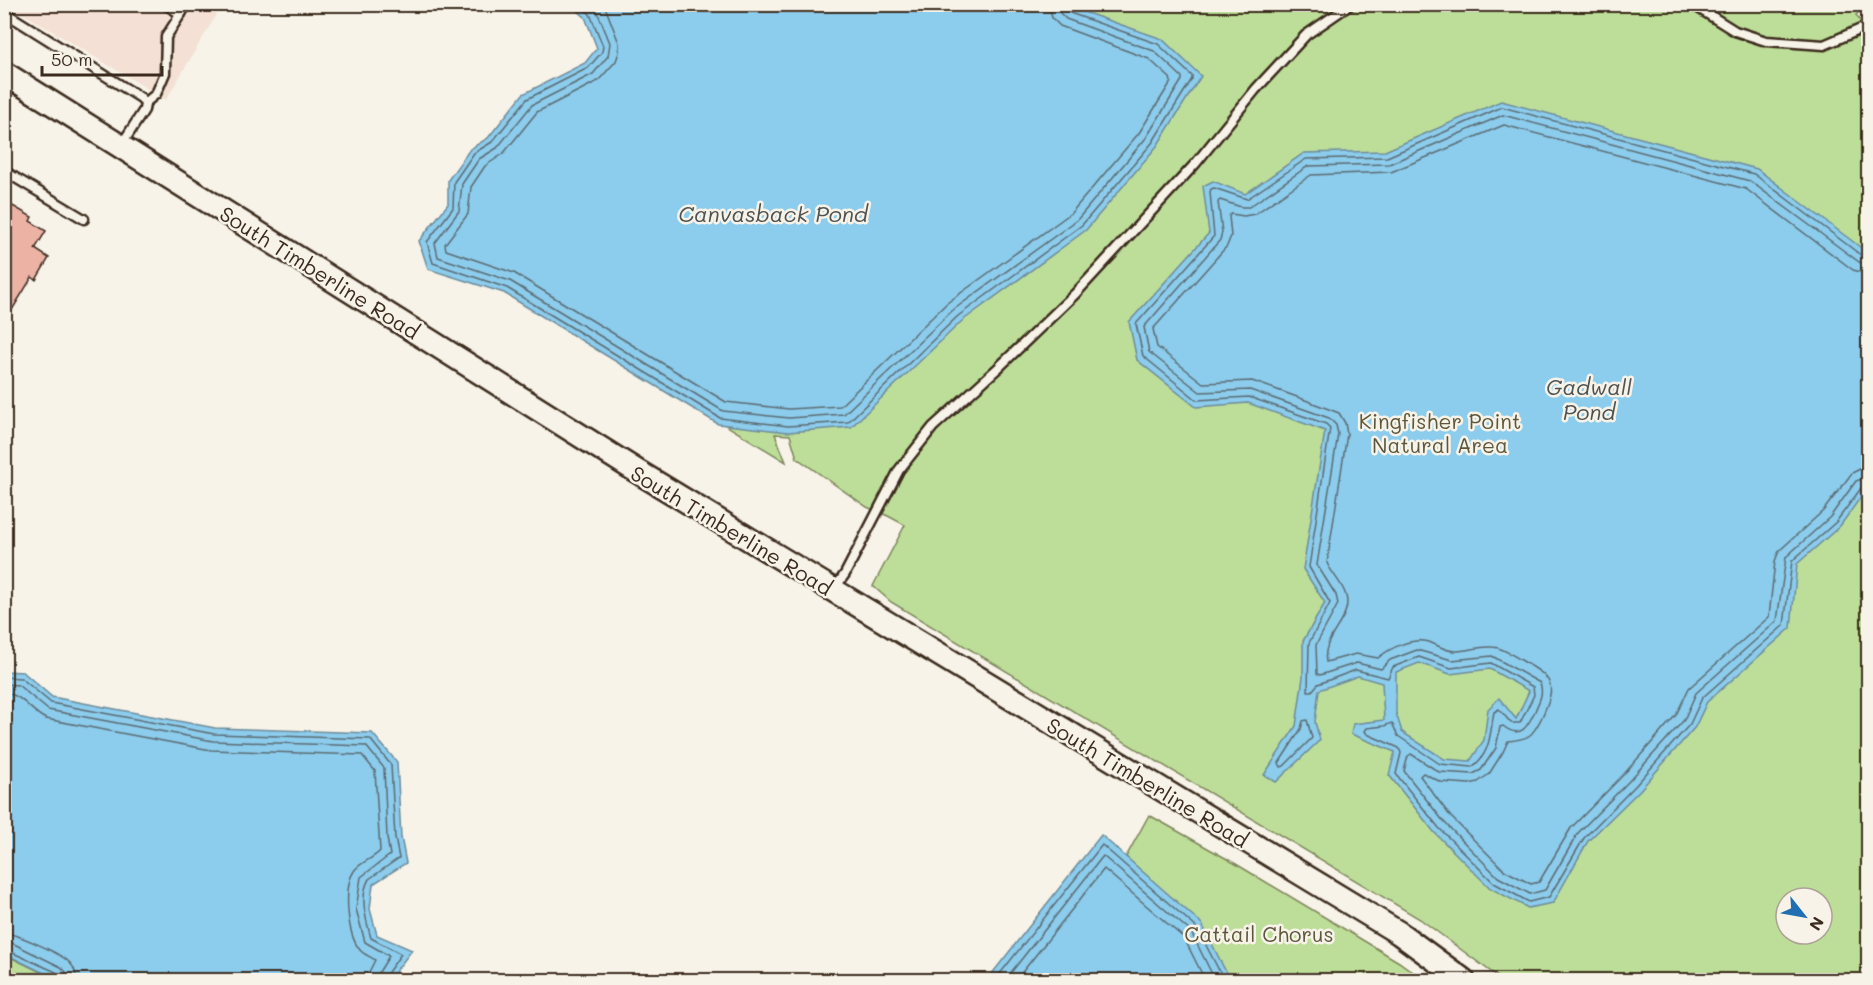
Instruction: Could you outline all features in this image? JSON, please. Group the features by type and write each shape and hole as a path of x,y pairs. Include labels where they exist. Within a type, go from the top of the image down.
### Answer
{"main road":[{"name":"South Timberline Road","path":"4,73 635,470 1399,933 1464,981"}],"lane":[{"path":"165,4 181,14"},
{"path":"121,146 144,110 145,103 156,94 165,73 166,37 187,4"},
{"path":"832,591 845,574 899,470 933,427 1076,294 1196,163 1256,89 1306,34 1351,4"},
{"path":"1692,4 1735,31 1766,41 1824,45 1869,26"},
{"path":"4,12 141,98 145,103"},
{"path":"4,171 84,219"}],"shaded area":[{"path":"9,5 222,5 166,100"}],"green space":[{"name":"Kingfisher Point Natural Area","path":"629,5 1868,5 1856,15 1868,33 1868,980 1502,980 1420,919 891,602 873,586 905,525 867,507 797,458 790,435 775,434 786,462 457,260"},
{"name":"Cattail Chorus","path":"1149,815 1236,864 1399,962 1424,980 1316,980 1309,977 1298,980 1232,980 1126,857"},
{"path":"4,954 57,980 5,980"}],"water":[{"name":"Canvasback Pond","path":"571,5 1064,5 1162,39 1201,76 1157,146 1086,230 962,321 851,427 788,432 718,424 504,293 428,269 419,241 448,204 448,180 470,149 488,138 523,94 585,63 597,48 585,17"},
{"name":"Gadwall Pond","path":"1501,101 1757,169 1868,253 1868,487 1840,526 1797,564 1791,628 1707,702 1695,727 1640,790 1588,841 1553,903 1528,908 1490,888 1434,832 1389,775 1395,752 1351,734 1353,724 1384,720 1382,683 1358,676 1319,690 1315,722 1320,740 1276,782 1264,775 1296,726 1303,677 1303,641 1325,603 1303,569 1325,431 1248,403 1196,407 1137,360 1129,322 1209,233 1203,186 1213,181 1245,194 1304,153 1385,151","holes":["1419,663 1450,674 1490,669 1529,691 1516,719 1499,698 1488,709 1484,740 1470,761 1444,759 1402,732 1396,713 1396,672"]},
{"path":"4,671 23,672 52,697 215,728 372,733 397,762 401,837 406,863 373,884 370,909 377,935 412,950 389,980 58,980 5,954"},
{"path":"1101,835 1202,924 1232,980 987,980"}],"building":[{"path":"4,201 32,217 30,221 46,231 35,249 49,258 36,280 32,277 4,323"}]}
